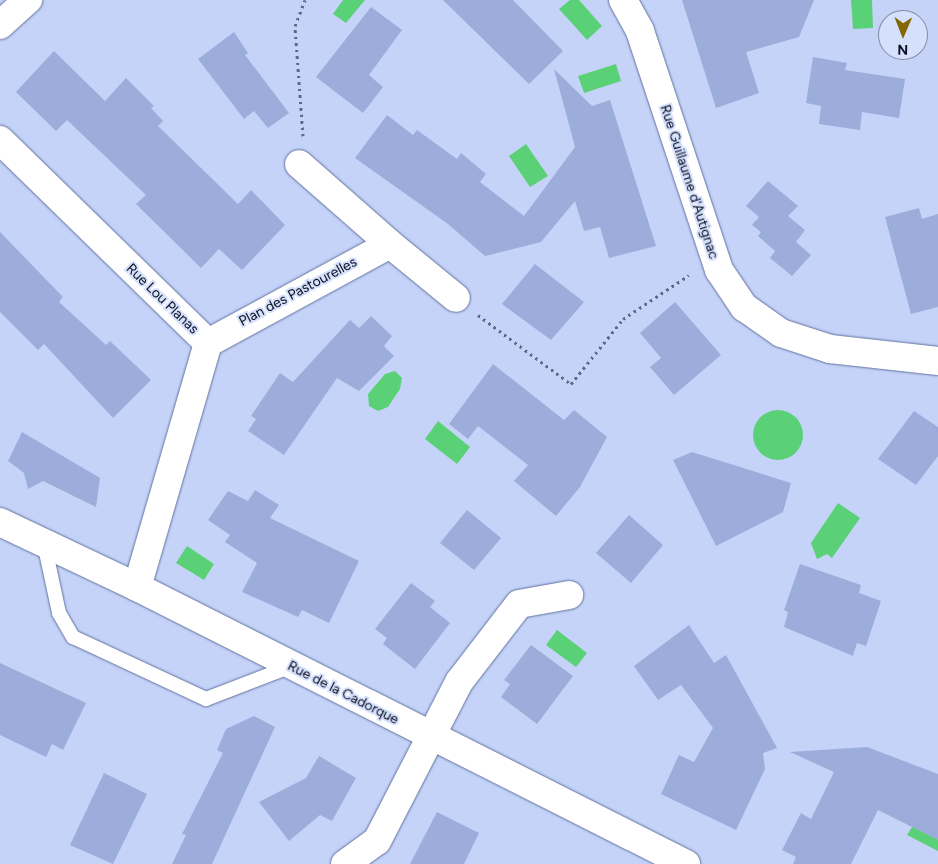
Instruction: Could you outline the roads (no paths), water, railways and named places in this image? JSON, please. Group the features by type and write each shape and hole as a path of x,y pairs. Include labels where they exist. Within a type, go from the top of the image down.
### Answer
{"street":[{"path":"0,25 28,0"},
{"name":"Rue Guillaume d'Autignac","path":"623,0 640,31 719,270 744,306 781,334 830,349 938,361"},
{"name":"Rue Lou Planas","path":"0,140 208,343 137,587"},
{"path":"299,164 390,244 456,298"},
{"name":"Plan des Pastourelles","path":"208,343 390,244"},
{"name":"Rue de la Cadorque","path":"0,522 137,587 289,667 686,864"},
{"path":"345,864 377,841 429,736 459,682 519,604 569,595"}],"lane":[{"path":"44,543 59,613 74,636 206,700 289,667"}]}
